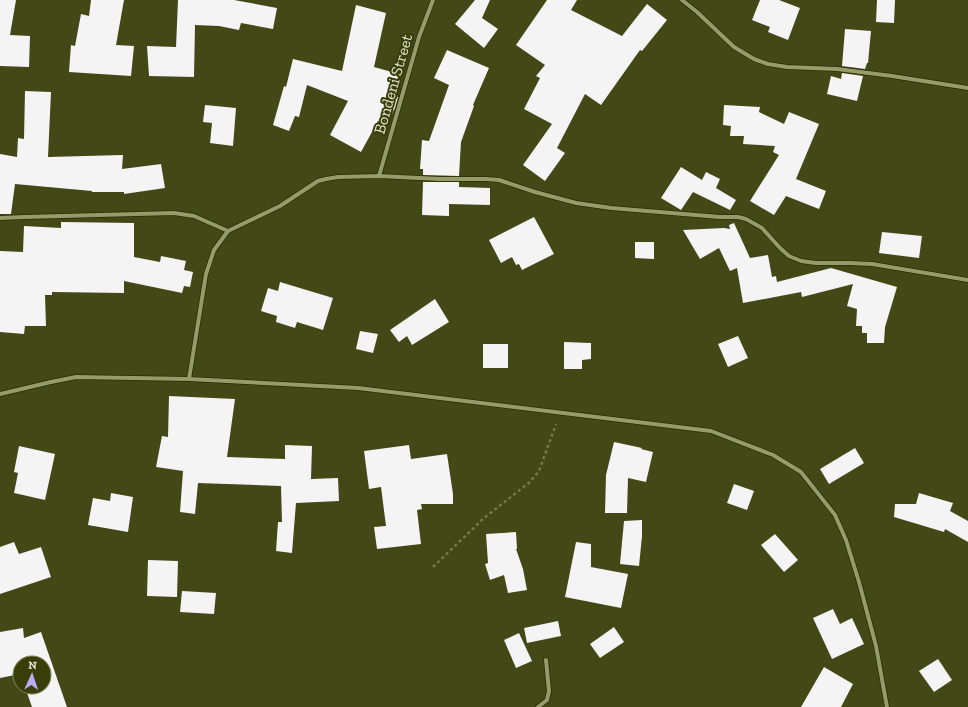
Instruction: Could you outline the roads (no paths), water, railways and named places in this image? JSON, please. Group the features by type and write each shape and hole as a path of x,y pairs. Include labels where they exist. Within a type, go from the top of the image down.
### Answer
{"street":[{"name":"Bondeni Street","path":"379,176 419,37 433,0"},
{"path":"682,0 734,47 754,59 768,64 787,67 837,69 968,88"},
{"path":"189,379 206,274 214,250 228,231 280,206 318,181 338,177 379,176 499,180 576,203 611,208 720,217 738,217 746,219 762,228 780,248 789,256 800,262 872,264 968,280"},
{"path":"0,218 24,216 174,213 194,216 228,231"},
{"path":"0,394 76,377 189,379 358,388 711,432 773,455 800,472 835,515 846,540 859,582 876,646 887,707"},
{"path":"538,707 546,700 549,690 546,660"}]}
